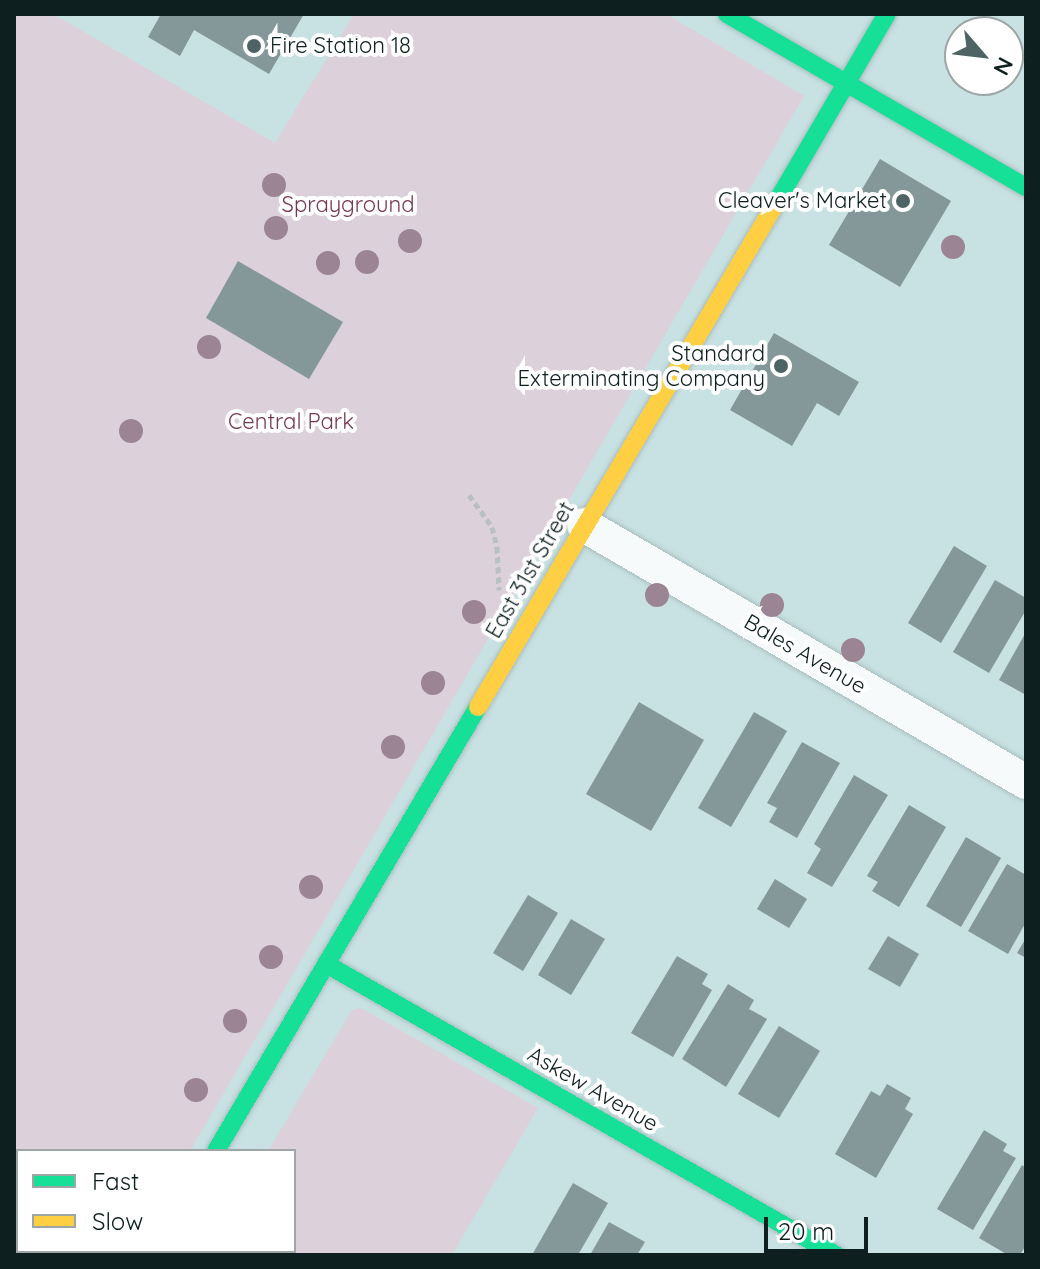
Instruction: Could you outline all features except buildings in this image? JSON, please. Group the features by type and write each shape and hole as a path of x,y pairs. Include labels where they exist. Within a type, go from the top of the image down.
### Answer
{"main road":[{"path":"727,14 1026,187"},
{"name":"East 31st Street","path":"217,1149 887,14"},
{"name":"Askew Avenue","path":"326,964 836,1255"}],"street":[{"name":"Bales Avenue","path":"584,525 1026,782"}],"path":[{"path":"469,495 492,527 500,571 499,590"}],"green space":[{"name":"Central Park","path":"14,14 53,14 275,143 354,14 666,14 804,96 191,1149 16,1149 16,1253 130,1255 14,1255"},
{"path":"361,1008 538,1108 452,1255 206,1255 296,1253 296,1149 269,1149 352,1010"}],"traffic: fast":[{"path":"727,14 1026,187"},
{"path":"776,203 887,14"},
{"path":"217,1149 478,707"},
{"path":"326,964 836,1255"}],"traffic: slow":[{"path":"478,707 776,203"}],"place":[{"name":"Fire Station 18","path":"254,46"},
{"name":"Cleaver's Market","path":"903,201"},
{"name":"Standard Exterminating Company","path":"781,366"}],"park label":[{"name":"Sprayground","path":"348,205"}]}
